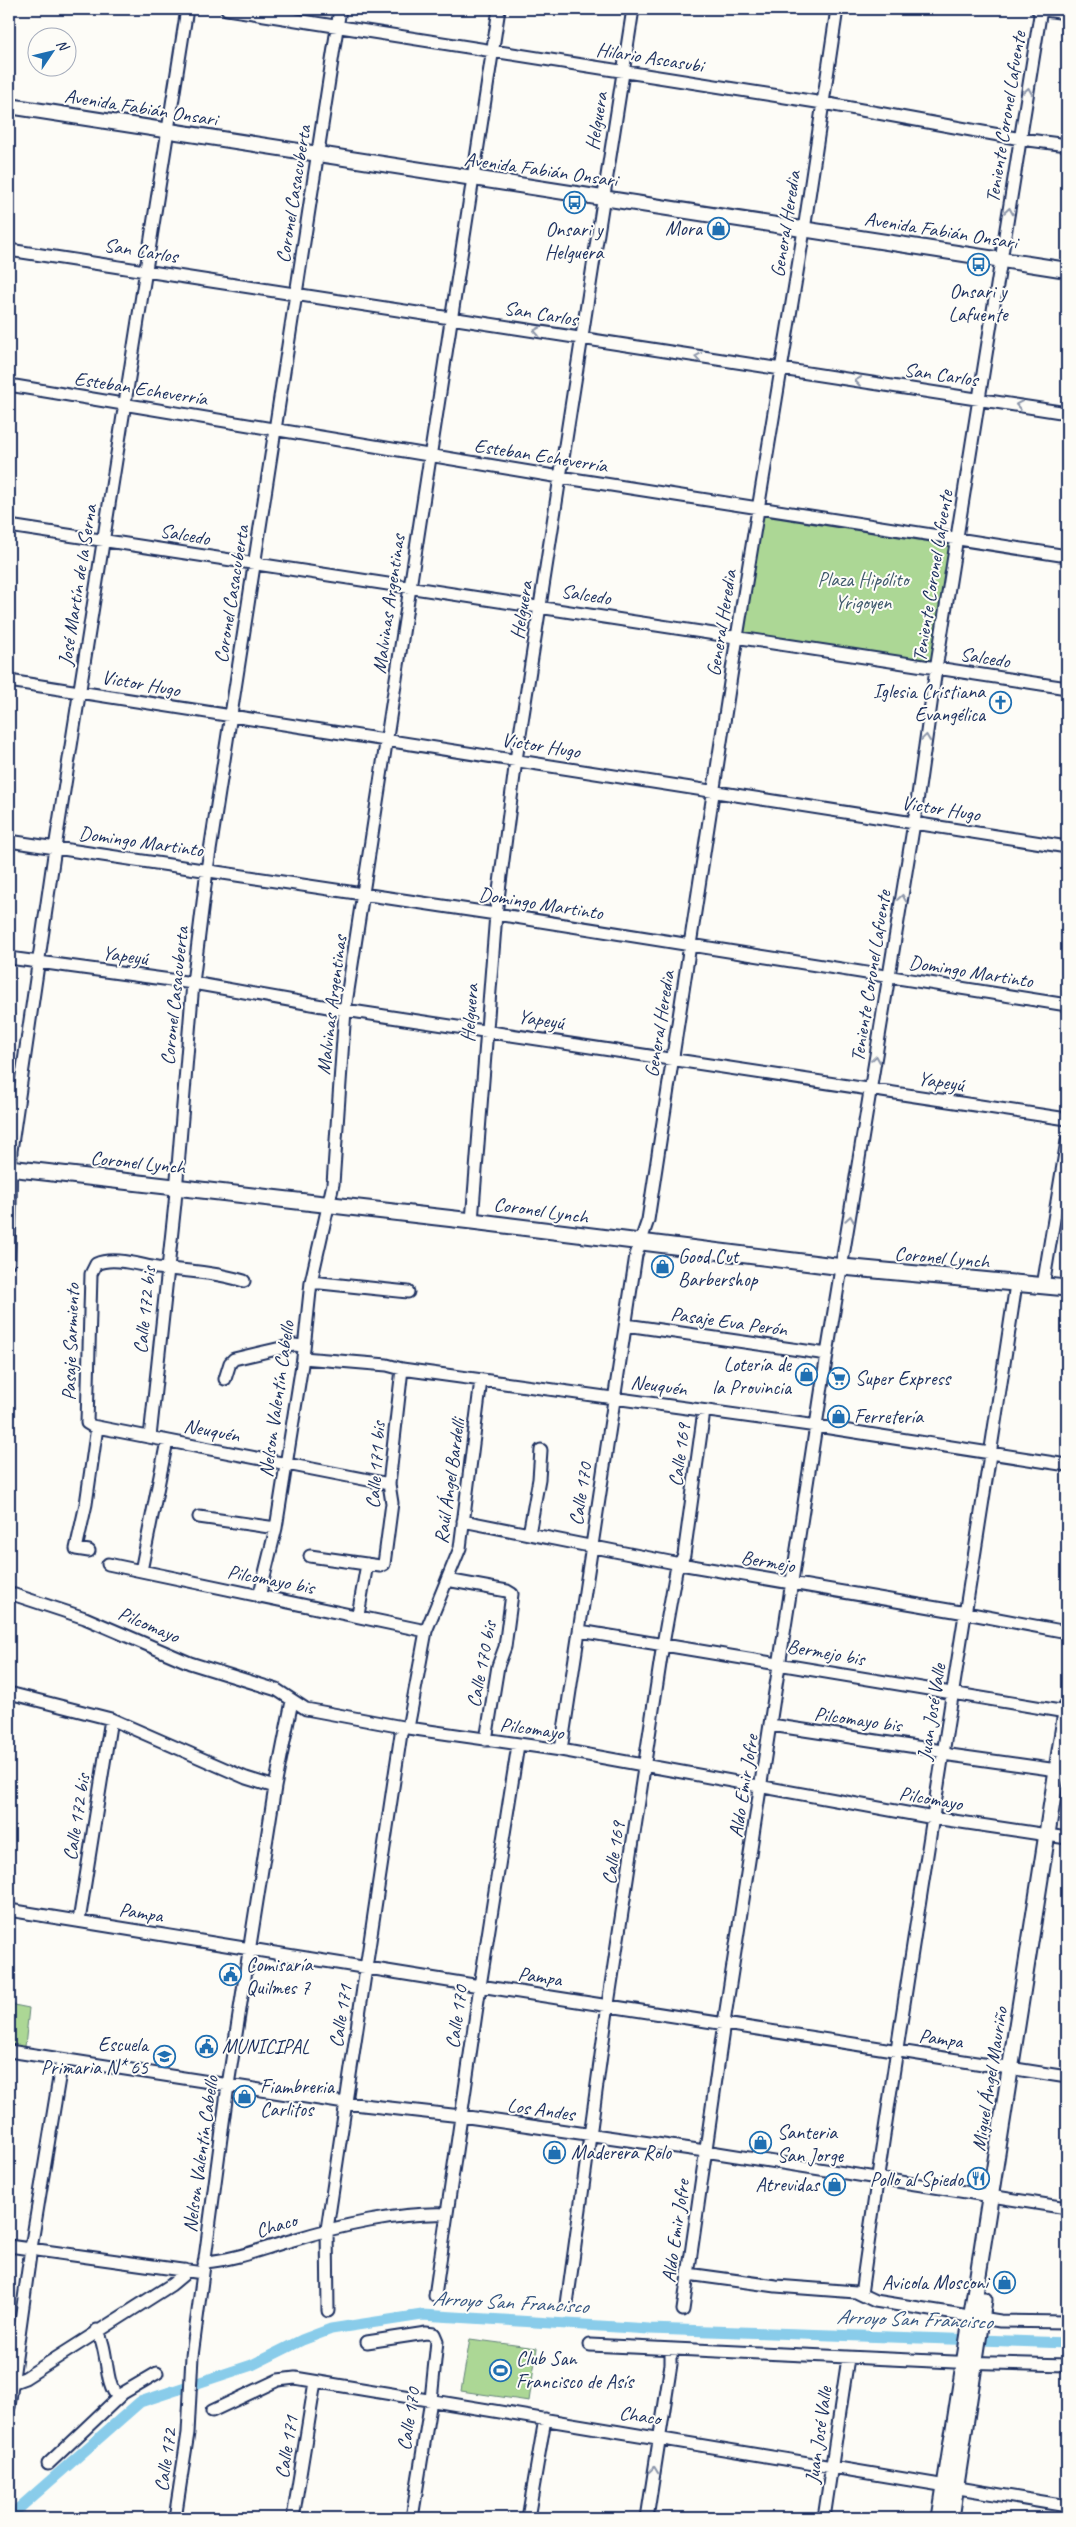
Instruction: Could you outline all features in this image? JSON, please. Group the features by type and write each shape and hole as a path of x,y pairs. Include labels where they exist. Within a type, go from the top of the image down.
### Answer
{"main road":[{"name":"Coronel Lynch","path":"10,1168 472,1221 842,1268 1067,1288"},
{"name":"Miguel Ángel Mauriño","path":"951,2518 951,2486 1015,2068 1057,1837 1067,1709"},
{"name":"Miguel Ángel Mauriño","path":"940,2518 951,2486"}],"street":[{"name":"José Martín de la Serna","path":"9,1262 11,1151 55,848 187,9"},
{"name":"Hilario Ascasubi","path":"227,9 823,103 1021,139 1067,145"},
{"name":"Coronel Casacuberta","path":"176,1186 193,983 207,870 340,9"},
{"name":"Malvinas Argentinas","path":"329,1206 333,1184 345,1010 499,9"},
{"name":"Helguera","path":"472,1221 496,914 516,760 633,9"},
{"name":"General Heredia","path":"640,1243 648,1220 737,637 804,230 837,9"},
{"path":"1037,9 1067,13"},
{"name":"Teniente Coronel Lafuente","path":"842,1268 914,823 936,669 1041,9"},
{"name":"Avenida Fabián Onsari","path":"9,106 472,180 603,198 1067,270"},
{"name":"San Carlos","path":"9,250 451,317 581,339 980,398 1067,413"},
{"name":"Esteban Echeverría","path":"9,385 560,477 1067,556"},
{"name":"Salcedo","path":"9,526 1067,688"},
{"name":"Victor Hugo","path":"9,681 231,718 516,760 1067,847"},
{"name":"Domingo Martinto","path":"9,841 496,914 1067,1005"},
{"name":"Yapeyú","path":"9,958 193,983 345,1010 1067,1119"},
{"path":"1043,1286 1067,1141"},
{"name":"Calle 172 bis","path":"150,1437 176,1186"},
{"name":"Nelson Valentín Cabello","path":"259,1597 276,1528 303,1358 311,1282 329,1206"},
{"name":"Calle 170","path":"561,1750 636,1255 640,1243"},
{"name":"Pasaje Sarmiento","path":"89,1551 76,1549 86,1504 92,1425 92,1274 96,1264 108,1260 167,1268"},
{"path":"167,1268 225,1275 244,1281"},
{"name":"Aldo Emir Jofre","path":"683,2310 724,2023 818,1426 827,1354 842,1268"},
{"path":"311,1282 408,1292"},
{"name":"Juan José Valle","path":"861,2294 877,2178 934,1818 942,1752 966,1612 1016,1284"},
{"name":"Pasaje Eva Perón","path":"626,1326 827,1354"},
{"path":"225,1379 230,1363 234,1359 294,1345 303,1346"},
{"name":"Neuquén","path":"303,1358 387,1365 402,1369 818,1426 1067,1465"},
{"name":"Calle 171 bis","path":"367,1564 380,1566 384,1564 392,1503 389,1484 402,1369"},
{"name":"Raúl Ángel Bardelli","path":"405,1728 426,1631 460,1548 481,1380"},
{"name":"Calle 169","path":"567,2304 608,2004 663,1644 676,1571 684,1555 704,1411"},
{"name":"Neuquén","path":"92,1425 389,1484"},
{"path":"141,1571 167,1441"},
{"path":"529,1534 539,1479 541,1450"},
{"path":"199,1518 276,1528"},
{"name":"Bermejo","path":"463,1522 592,1545 680,1564 966,1612 1067,1632"},
{"path":"310,1556 367,1564 358,1615"},
{"name":"Pilcomayo bis","path":"108,1564 259,1597 358,1615 426,1631"},
{"name":"Calle 170 bis","path":"447,1580 507,1591 512,1594 486,1740"},
{"name":"Pilcomayo","path":"9,1593 85,1618 190,1662 278,1690 306,1709 405,1728 561,1750 934,1818 1057,1837"},
{"name":"Bermejo bis","path":"580,1631 1067,1709"},
{"path":"9,1693 111,1719 246,1778 275,1786"},
{"name":"Nelson Valentín Cabello","path":"189,2406 191,2368 228,2086 275,1786 292,1701"},
{"name":"Calle 172 bis","path":"79,1921 111,1719"},
{"name":"Pilcomayo bis","path":"771,1726 1062,1770"},
{"name":"Calle 171","path":"328,2311 327,2230 366,1967 405,1728"},
{"name":"Calle 170","path":"435,2296 480,1986 518,1745"},
{"name":"Pampa","path":"9,1910 480,1986 608,2004 1067,2077"},
{"name":"Los Andes","path":"9,2051 345,2103 461,2116 705,2151 1067,2208"},
{"path":"9,2407 14,2382 31,2248 62,2060"},
{"name":"Chaco","path":"9,2246 185,2270 204,2267 327,2230 427,2213 447,2214"},
{"path":"14,2382 25,2378 171,2285 183,2275 185,2270"},
{"path":"688,2274 861,2294 875,2301 976,2319 1067,2322"},
{"path":"98,2330 105,2345 112,2389 118,2397"},
{"name":"Calle 170","path":"367,2342 426,2332 434,2334 438,2346 412,2518"},
{"path":"590,2345 848,2358 971,2360 1067,2365"},
{"path":"647,2518 671,2350"},
{"name":"Juan José Valle","path":"824,2518 848,2358"},
{"path":"48,2464 118,2397 157,2373"},
{"name":"Chaco","path":"212,2411 283,2378 659,2437 1067,2506"},
{"name":"Calle 171","path":"293,2518 315,2382"},
{"name":"Calle 172","path":"175,2518 186,2448 189,2406"},
{"path":"528,2518 545,2419"}],"green space":[{"name":"Plaza Hipólito Yrigoyen","path":"759,508 957,539 936,669 737,637"},
{"path":"9,2004 29,2008 25,2047 9,2045"},
{"name":"Club San Francisco de Asís","path":"470,2339 537,2348 529,2401 461,2391"}],"waterway":[{"name":"Arroyo San Francisco","path":"9,2517 140,2402 252,2365 302,2340 331,2329 422,2315 649,2329 1067,2343"}],"place":[{"name":"Onsari y Helguera","path":"574,203"},
{"name":"Mora","path":"718,228"},
{"name":"Onsari y Lafuente","path":"978,265"},
{"name":"Iglesia Cristiana Evangélica","path":"1001,703"},
{"name":"Good Cut Barbershop","path":"662,1267"},
{"name":"Lotería de la Provincia","path":"807,1375"},
{"name":"Super Express","path":"839,1378"},
{"name":"Ferretería","path":"838,1416"},
{"name":"Comisaría Quilmes 7","path":"230,1975"},
{"name":"MUNICIPAL","path":"206,2046"},
{"name":"Escuela Primaria N* 65","path":"164,2056"},
{"name":"Fiambreria Carlitos","path":"244,2097"},
{"name":"Santeria San Jorge","path":"761,2143"},
{"name":"Maderera Rolo","path":"555,2152"},
{"name":"Pollo al Spiedo","path":"979,2179"},
{"name":"Atrevidas","path":"835,2184"},
{"name":"Avicola Mosconi","path":"1004,2282"},
{"name":"Club San Francisco de Asís","path":"500,2370"}]}
